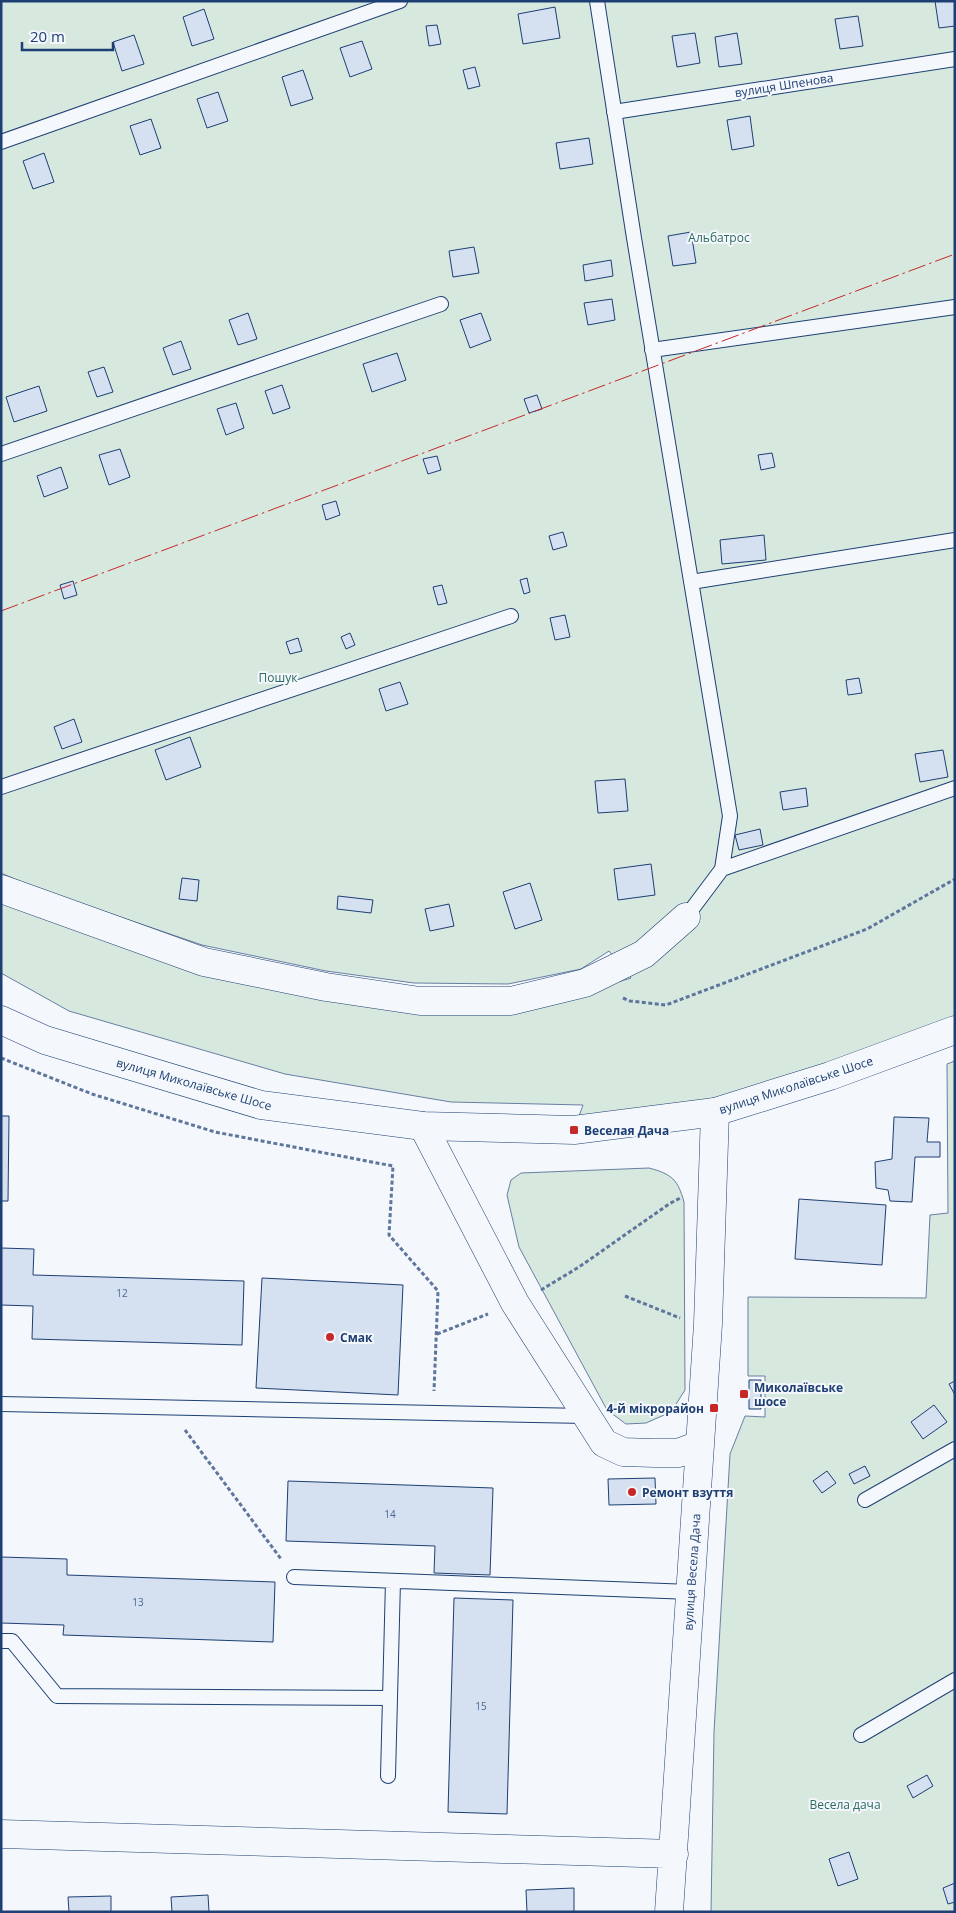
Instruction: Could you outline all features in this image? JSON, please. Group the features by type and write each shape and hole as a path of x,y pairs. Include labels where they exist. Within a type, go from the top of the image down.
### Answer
{"street":[{"path":"1,889 204,962 326,987 420,1001 510,1001 585,983 644,954 686,917"},
{"name":"вулиця Миколаївське Шосе","path":"1,1020 45,1040 262,1106 423,1126 574,1130 715,1112 830,1076 955,1030"},
{"name":"вулиця Весела Дача","path":"669,1912 708,1324 715,1112"},
{"path":"423,1126 515,1303 604,1443 623,1452 678,1453 700,1445"},
{"path":"1,1834 674,1854"}],"lane":[{"path":"1,142 400,1"},
{"path":"597,1 652,350 730,816 722,869 686,917"},
{"name":"вулиця Шпенова","path":"614,112 955,59"},
{"path":"1,454 441,304"},
{"path":"652,350 955,307"},
{"path":"691,582 955,540"},
{"path":"1,787 511,616"},
{"path":"722,869 955,788"},
{"path":"1,1404 586,1416"},
{"path":"865,1500 955,1449"},
{"path":"294,1577 691,1592"},
{"path":"388,1776 393,1581"},
{"path":"1,1641 12,1641 57,1696 390,1698"},
{"path":"861,1735 955,1680"}],"path":[{"path":"585,983 630,1001 666,1005 867,929 955,879"},
{"path":"1,1058 92,1094 215,1132 393,1166 389,1235 438,1291 433,1413"},
{"path":"436,1334 515,1303 542,1290 579,1267 669,1204 683,1197 712,1193"},
{"path":"625,1296 666,1314 708,1324"},
{"path":"168,1407 294,1577"}],"green space":[{"path":"1,1 955,1 955,1030 830,1076 574,1130 583,1105 451,1102 285,1074 69,1011 1,973 1,898 199,974 513,1014 631,978 609,951 581,969 508,984 414,983 326,971 202,945 30,886 1,873"},
{"name":"Весела дача","path":"955,1061 955,1912 711,1912 714,1732 730,1454 745,1416 765,1417 765,1376 748,1376 748,1297 926,1298 930,1215 948,1213 947,1064"},
{"path":"649,1168 673,1179 679,1188 684,1202 685,1390 671,1412 646,1423 626,1424 607,1410 519,1247 507,1195 511,1180 521,1173"}],"building":[{"path":"935,1 955,1 955,26 939,28"},
{"path":"555,7 560,38 523,44 518,14"},
{"path":"204,9 214,39 192,46 183,17"},
{"path":"858,16 863,46 840,49 835,19"},
{"path":"437,25 441,44 429,46 426,26"},
{"path":"695,33 700,63 677,67 672,36"},
{"path":"737,33 742,64 719,67 715,37"},
{"path":"134,35 144,64 122,71 113,42"},
{"path":"362,41 372,69 350,77 340,48"},
{"path":"475,67 480,86 468,89 463,70"},
{"path":"303,70 313,99 291,106 282,77"},
{"path":"218,92 228,121 207,128 197,99"},
{"path":"750,116 754,146 732,150 727,120"},
{"path":"151,119 161,148 140,155 130,126"},
{"path":"589,138 593,164 560,169 556,143"},
{"path":"44,153 54,182 33,189 23,161"},
{"path":"691,232 696,263 673,266 668,236"},
{"path":"474,247 479,273 453,277 449,251"},
{"path":"611,260 613,276 585,281 583,265"},
{"path":"612,299 615,320 588,325 584,303"},
{"path":"248,313 257,339 238,345 229,320"},
{"path":"481,313 491,340 470,348 460,320"},
{"path":"181,341 191,369 173,375 163,348"},
{"path":"397,353 406,380 372,392 363,364"},
{"path":"104,367 113,392 97,397 88,372"},
{"path":"282,385 290,408 273,414 265,391"},
{"path":"39,386 47,411 14,422 6,397"},
{"path":"537,395 542,409 529,413 524,399"},
{"path":"236,403 244,428 226,435 217,409"},
{"path":"120,449 130,477 109,485 99,455"},
{"path":"772,453 775,467 761,470 758,455"},
{"path":"437,456 441,470 428,474 423,459"},
{"path":"61,467 68,488 44,497 37,476"},
{"path":"336,501 340,515 326,520 322,505"},
{"path":"563,532 567,546 553,550 549,536"},
{"path":"764,535 766,560 722,564 720,540"},
{"path":"527,578 530,592 524,594 520,580"},
{"path":"73,581 77,595 64,599 60,585"},
{"path":"442,585 447,603 438,605 433,587"},
{"path":"565,615 570,637 555,640 550,618"},
{"path":"350,633 355,645 346,649 341,637"},
{"path":"298,638 302,651 290,654 286,642"},
{"path":"859,678 862,693 848,695 846,680"},
{"path":"400,682 408,704 386,711 379,689"},
{"path":"74,719 82,742 62,749 54,727"},
{"path":"190,737 201,767 166,780 155,750"},
{"path":"943,750 948,777 920,782 915,754"},
{"path":"625,779 628,811 598,813 595,781"},
{"path":"806,788 808,806 783,810 780,792"},
{"path":"760,829 763,845 739,850 735,835"},
{"path":"651,864 655,895 618,900 614,869"},
{"path":"182,878 199,880 197,901 179,899"},
{"path":"530,883 542,920 515,929 503,892"},
{"path":"338,896 373,900 371,913 337,909"},
{"path":"449,904 454,926 430,931 425,909"},
{"path":"1,1116 9,1116 8,1201 1,1201"},
{"path":"894,1117 929,1118 927,1142 940,1142 940,1157 915,1157 912,1202 890,1201 888,1190 876,1188 875,1162 892,1159"},
{"path":"799,1199 886,1205 882,1265 795,1259"},
{"path":"1,1248 34,1249 33,1275 244,1281 242,1345 32,1339 33,1306 1,1305"},
{"name":"Смак","path":"262,1278 403,1285 398,1395 256,1388"},
{"path":"749,1380 761,1380 761,1409 749,1409"},
{"path":"955,1381 955,1395 949,1384"},
{"path":"934,1405 947,1422 923,1439 911,1422"},
{"path":"865,1466 870,1476 854,1484 849,1474"},
{"path":"827,1471 836,1483 822,1493 813,1481"},
{"name":"Ремонт взуття","path":"655,1478 656,1504 609,1505 608,1479"},
{"path":"288,1481 493,1488 490,1575 434,1573 435,1546 286,1541"},
{"path":"1,1557 67,1559 67,1575 275,1582 273,1642 63,1635 64,1625 1,1623"},
{"path":"454,1598 513,1600 507,1814 448,1812"},
{"path":"927,1775 933,1786 913,1798 907,1786"},
{"path":"849,1852 858,1879 838,1886 829,1859"},
{"path":"955,1883 955,1902 948,1904 943,1888"},
{"path":"574,1888 574,1912 527,1912 526,1890"},
{"path":"208,1895 209,1912 172,1912 171,1897"},
{"path":"111,1896 111,1912 69,1912 68,1897"}],"power":[{"path":"1,611 955,254"}],"place":[{"name":"Веселая Дача","path":"574,1130"},
{"name":"Смак","path":"330,1337"},
{"name":"Миколаївське шосе","path":"744,1394"},
{"name":"4-й мікрорайон","path":"714,1408"},
{"name":"Ремонт взуття","path":"632,1492"}],"park label":[{"name":"Альбатрос","path":"719,237"},
{"name":"Пошук","path":"278,677"}]}
